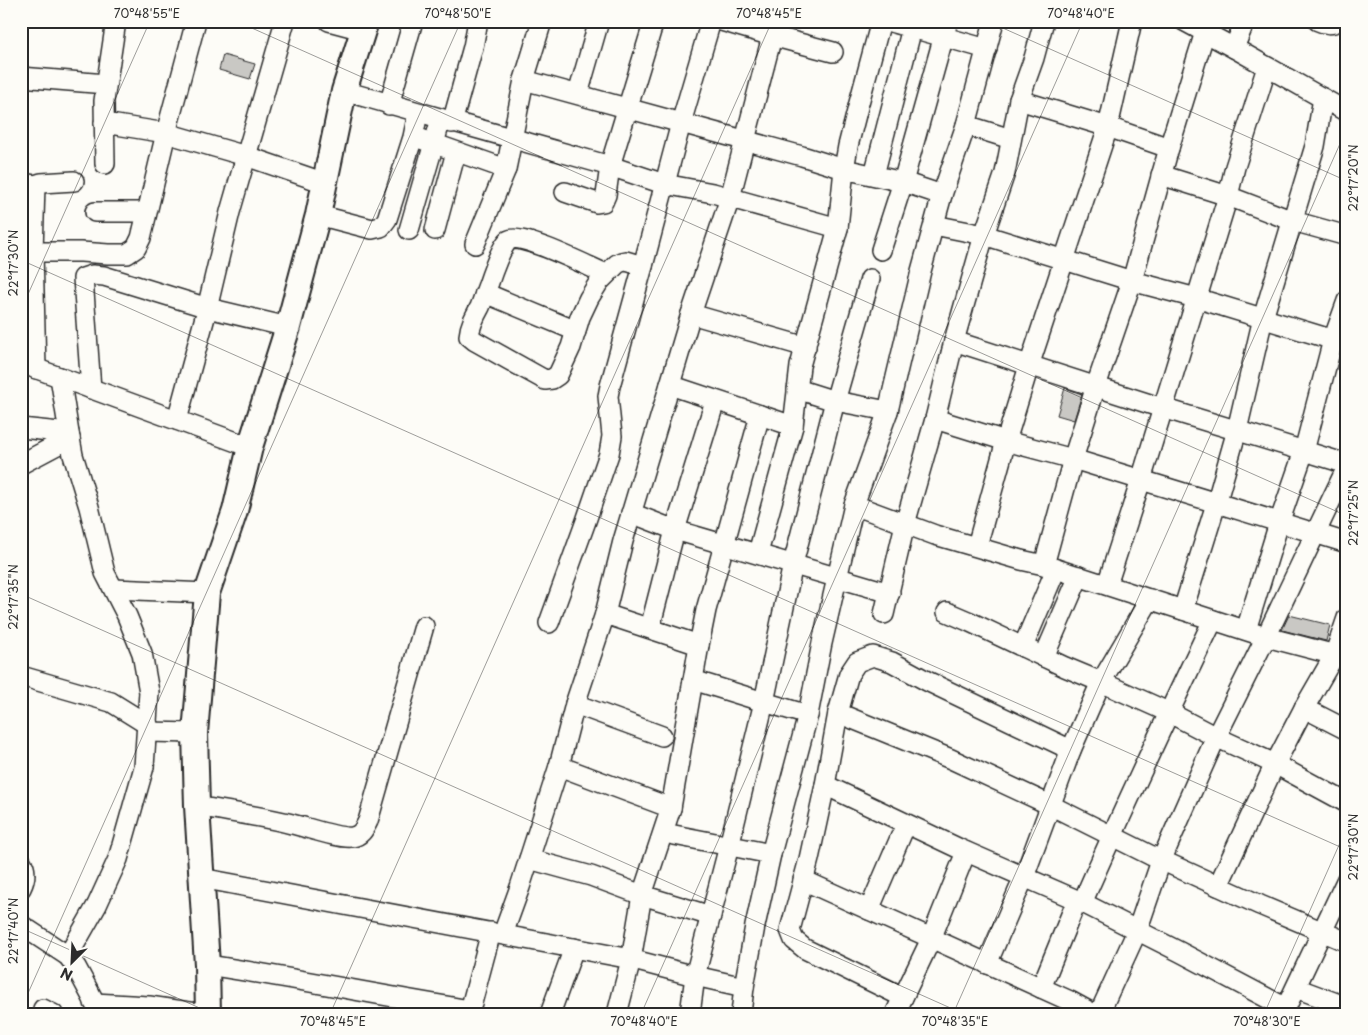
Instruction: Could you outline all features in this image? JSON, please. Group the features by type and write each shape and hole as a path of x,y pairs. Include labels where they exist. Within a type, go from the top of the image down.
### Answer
{"main road":[{"path":"208,1014 195,733 208,593 235,511 250,447 288,327 318,215 344,91 364,26"}],"street":[{"path":"105,164 104,122 106,84 116,21"},
{"path":"27,252 127,254 136,248 141,238 166,133 196,21"},
{"path":"177,420 208,308 230,212 285,21"},
{"path":"329,21 364,26"},
{"path":"389,105 414,21"},
{"path":"409,230 433,144 447,121 473,47 478,21"},
{"path":"578,94 599,21"},
{"path":"565,192 597,203 603,202 606,196 610,166 654,21"},
{"path":"549,623 608,454 612,436 608,396 610,386 664,184 711,21"},
{"path":"721,21 774,29 832,52"},
{"path":"758,553 792,426 800,366 838,228 844,169 881,21"},
{"path":"887,21 917,27 946,29 986,49"},
{"path":"741,1014 755,926 770,854 808,715 822,643 854,505 888,411 942,195 966,125 994,21"},
{"path":"884,614 905,524 935,419 954,341 984,235 1005,173 1020,100 1044,21"},
{"path":"977,546 1006,441 1108,126 1132,21"},
{"path":"1184,21 1347,112"},
{"path":"1234,48 1245,21"},
{"path":"1318,21 1323,24 1338,21"},
{"path":"475,244 506,169 537,22"},
{"path":"874,175 917,27"},
{"path":"207,965 470,1012 497,933 520,887 558,766 575,704 605,614 631,513 691,314 730,198 774,29"},
{"path":"881,250 903,182 946,29"},
{"path":"1023,647 1050,567 1073,459 1132,281 1161,175 1205,32"},
{"path":"1107,585 1164,407 1228,196 1235,167 1267,67"},
{"path":"21,77 106,84"},
{"path":"524,80 844,169 903,182 942,195"},
{"path":"344,91 512,140 610,166 664,184 713,193 838,228"},
{"path":"1183,610 1237,430 1263,318 1315,146 1323,98"},
{"path":"1020,100 1108,126 1169,148"},
{"path":"318,215 372,229 381,227 388,219 413,137 418,113"},
{"path":"104,122 166,133 246,156 325,183"},
{"path":"966,125 1011,139"},
{"path":"413,137 506,169"},
{"path":"435,230 456,152"},
{"path":"1161,175 1228,196 1293,221 1347,236"},
{"path":"74,181 28,184 28,366 250,447"},
{"path":"95,212 146,212"},
{"path":"934,225 984,235 1340,342"},
{"path":"606,274 536,243 518,238 510,239 503,248 470,328 469,336 545,380 552,379 558,375 571,347 589,298 599,282 621,262 643,266"},
{"path":"81,252 91,389"},
{"path":"83,278 92,275 104,276 208,308 288,327"},
{"path":"690,1014 695,976 764,702 793,564 835,401 870,279"},
{"path":"485,293 576,331"},
{"path":"1246,630 1279,523 1340,342 1347,301"},
{"path":"691,314 806,347"},
{"path":"954,341 1347,465 1266,637 1216,737 1161,860 1137,931 1099,1014"},
{"path":"60,377 73,455 90,507 105,573 128,616 142,653 149,692 144,767 118,859 97,905 68,956"},
{"path":"670,385 792,426"},
{"path":"797,389 835,401 888,411"},
{"path":"650,628 675,530 715,401"},
{"path":"617,1014 631,960 642,896 671,808 706,610 760,415"},
{"path":"935,419 1347,543"},
{"path":"21,428 69,436"},
{"path":"21,464 69,436"},
{"path":"854,505 935,535 1050,567 1266,637 1340,657"},
{"path":"631,513 675,530 890,593"},
{"path":"1044,657 1079,576"},
{"path":"114,589 208,593"},
{"path":"987,964 1024,877 1071,750 1101,682 1150,599"},
{"path":"947,612 1168,712 1216,737 1275,764 1347,803"},
{"path":"605,614 699,645"},
{"path":"1218,886 1275,764 1304,708 1340,657 1347,618"},
{"path":"1041,988 1079,902 1213,620"},
{"path":"197,806 290,823 339,835 352,837 359,835 364,830 368,821 424,626"},
{"path":"966,852 931,938 899,1005 805,949 794,940 790,930 809,860 838,713 849,674 857,662 872,656 892,662 927,681 1071,750"},
{"path":"21,676 111,702 148,729 195,733"},
{"path":"693,680 808,715"},
{"path":"575,704 662,736"},
{"path":"1304,708 1347,730"},
{"path":"838,713 950,759 1050,805 1161,860 1347,942"},
{"path":"558,766 671,808"},
{"path":"825,785 966,852 1079,902 1285,1011 1347,879"},
{"path":"868,910 906,824"},
{"path":"664,833 770,854"},
{"path":"529,859 591,876 642,896 711,916"},
{"path":"21,861 25,867 26,877 21,888"},
{"path":"201,878 574,948 744,987"},
{"path":"803,880 1094,1014"},
{"path":"21,925 68,956 76,967 97,1008 150,1006 203,1014"},
{"path":"550,1014 574,948"},
{"path":"1296,988 1347,1007"}],"building":[{"path":"223,55 255,64 250,79 219,70"},
{"path":"1065,388 1082,394 1074,420 1057,415"},
{"path":"1289,615 1330,625 1326,641 1282,630"}]}
